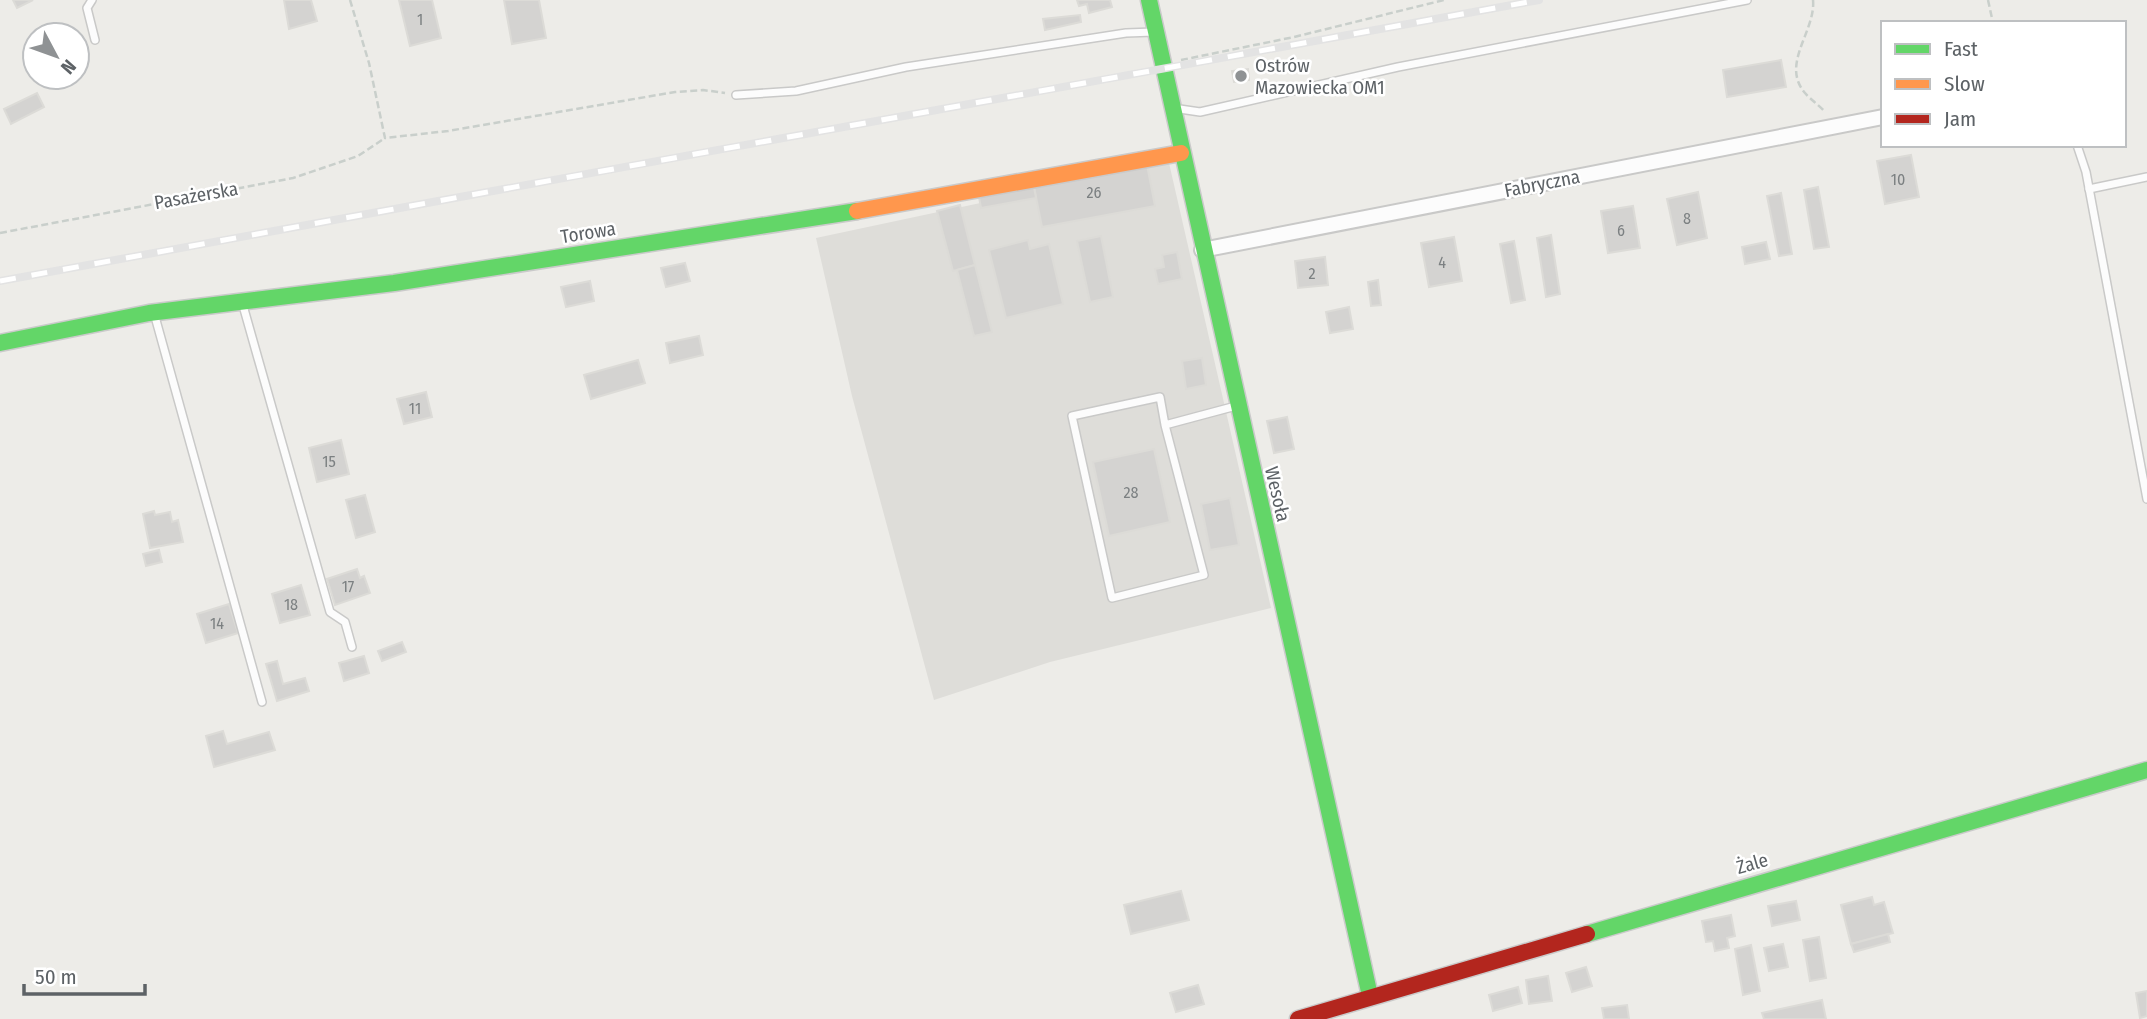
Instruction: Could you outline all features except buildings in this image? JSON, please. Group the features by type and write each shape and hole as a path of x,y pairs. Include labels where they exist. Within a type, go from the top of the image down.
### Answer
{"street":[{"name":"Wesoła","path":"1149,0 1165,63 1202,250 1370,996"},
{"name":"Fabryczna","path":"1202,250 1881,117"},
{"name":"Torowa","path":"0,343 154,312 394,283 820,218 1181,153"},
{"name":"Żale","path":"1298,1019 2147,770"}],"lane":[{"path":"92,0 87,8 95,40"},
{"path":"1173,107 1200,112 1398,67 1747,0"},
{"path":"736,95 796,91 906,67 1126,33 1158,32"},
{"path":"2078,147 2089,189 2147,499"},
{"path":"2089,189 2147,177"},
{"path":"241,302 330,612 345,622 352,648"},
{"path":"154,312 262,702"},
{"path":"1160,397 1166,425 1205,575 1112,597 1072,416 1160,397"},
{"path":"1166,425 1237,406"}],"path":[{"path":"350,0 369,63 385,138 448,131 675,92 702,90 736,95"},
{"path":"1165,63 1294,37 1444,0"},
{"path":"1812,0 1814,12 1796,59 1797,80 1835,126"},
{"path":"1988,0 1993,21"},
{"name":"Pasażerska","path":"0,233 293,178 358,156 385,138"}],"shaded area":[{"path":"1169,163 1271,608 1050,662 934,700 852,396 816,238"}],"railway":[{"path":"0,281 1539,0"}],"traffic: fast":[{"path":"1149,0 1370,996"},
{"path":"0,343 149,313 394,283 857,211"},
{"path":"1587,934 2147,770"}],"traffic: slow":[{"path":"857,211 1181,153"}],"traffic: jam":[{"path":"1298,1019 1587,934"}],"place":[{"name":"Ostrów Mazowiecka OM1","path":"1241,76"}]}
